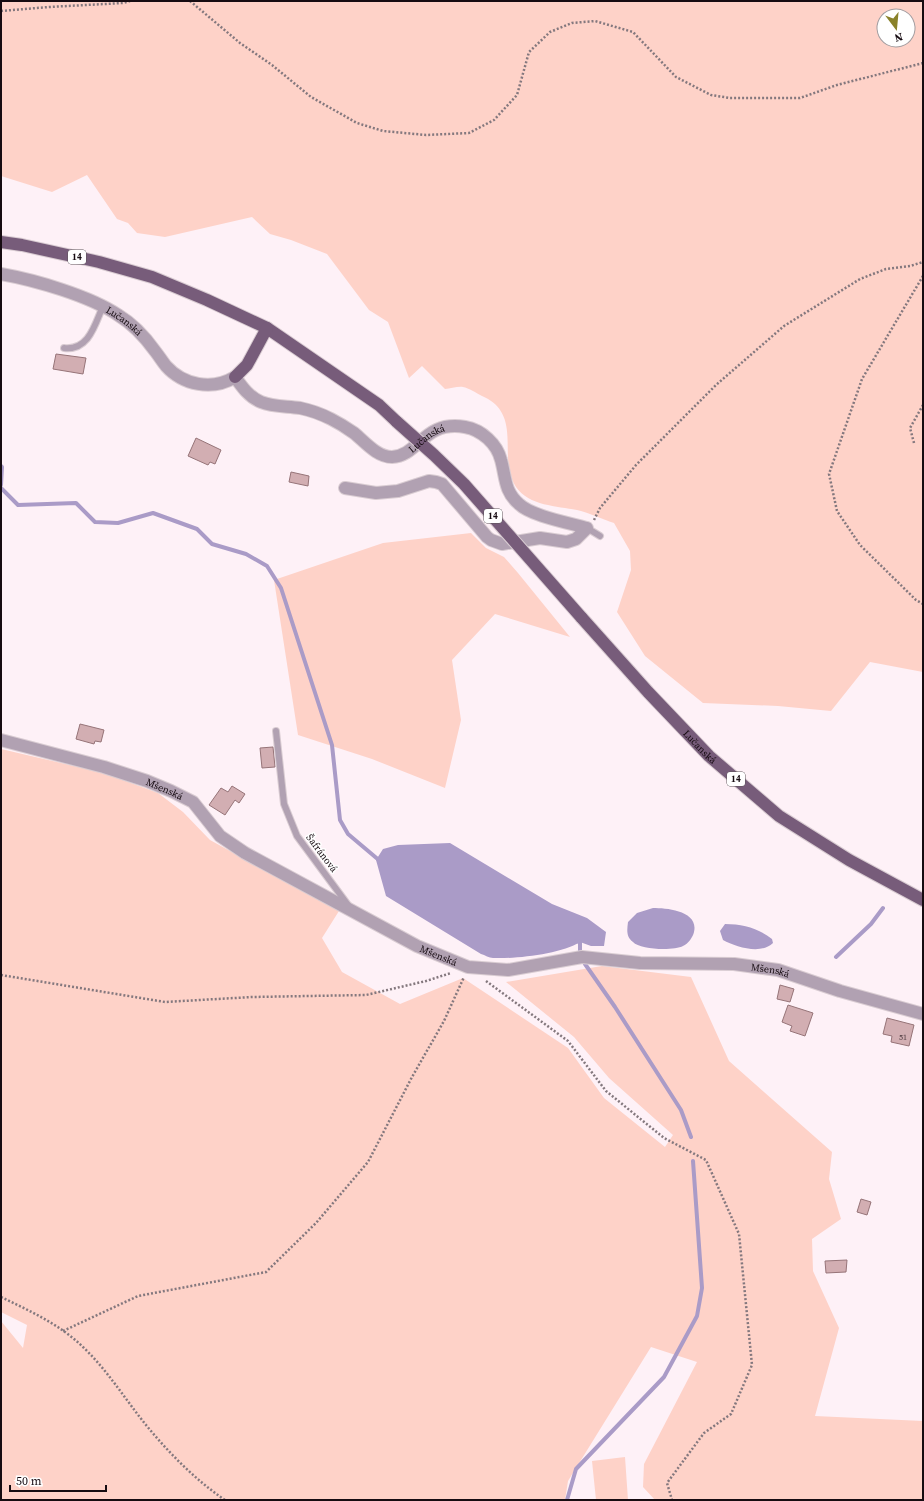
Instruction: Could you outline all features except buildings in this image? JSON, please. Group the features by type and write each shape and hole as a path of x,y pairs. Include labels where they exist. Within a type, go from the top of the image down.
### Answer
{"main road":[{"name":"14","path":"1,242 22,245 99,262 152,278 207,300 267,328"},
{"path":"235,377 247,365 267,328"},
{"name":"Lučanská","path":"267,328 379,405 464,484 648,692 709,756 779,816 849,860 923,900"}],"street":[{"name":"Lučanská","path":"1,274 61,290 103,306 129,322 154,350 165,366 174,374 187,381 201,385 215,385 229,381 235,377 251,396 261,402 270,405 300,408 323,415 354,432 380,454 390,457 406,453 434,430 444,427 465,427 481,433 498,453 501,460 506,485 512,497 520,506 533,512 588,528"},
{"path":"345,488 376,494 398,491 429,481 442,484 487,537 502,544 540,538 562,542 571,541 588,528"},
{"name":"Mšenská","path":"1,740 148,780 171,791 193,802 220,836 245,853 417,946 468,967 508,970 582,957 640,963 734,964 778,970 840,991 923,1014"}],"lane":[{"path":"64,348 75,348 87,340 103,306"},
{"path":"588,528 600,536"},
{"name":"Šafránová","path":"276,731 284,804 296,836 353,911"}],"path":[{"path":"1,12 49,7 123,3 130,1"},
{"path":"190,1 240,43 272,65 311,96 357,123 383,131 419,134 469,133 494,120 517,95 529,52 550,32 572,23 595,21 633,32 676,77 711,95 730,98 800,98 836,85 923,64"},
{"path":"588,528 596,518 600,508 636,464 716,385 784,326 860,279 886,269 910,266 923,262"},
{"path":"923,276 862,379 829,474 837,511 860,545 916,600 923,604"},
{"path":"914,443 910,428 923,406"},
{"path":"1,975 165,1002 366,995 426,981 468,967"},
{"path":"468,967 568,1040 606,1090 664,1138 706,1160 739,1234 752,1365 731,1414 704,1433 667,1483 672,1500"},
{"path":"63,1331 138,1296 266,1272 316,1223 368,1162 412,1077 444,1021 468,967"},
{"path":"1,1297 38,1315 83,1346 100,1364 151,1431 183,1466 224,1500"}],"shaded area":[{"path":"1,1 923,1 923,672 870,662 831,711 778,706 703,703 645,656 617,612 631,570 630,551 614,523 582,511 536,502 522,493 516,487 511,476 506,425 502,414 495,404 470,389 459,387 445,389 422,366 409,378 388,322 369,310 327,254 291,240 270,234 252,217 165,237 137,233 128,223 117,219 87,175 52,192 1,176"},
{"path":"471,533 486,548 504,557 570,637 495,614 452,660 461,720 445,788 372,759 298,735 274,580 383,543"},
{"path":"1,749 104,773 158,793 183,812 210,840 339,911 322,938 342,972 400,1004 463,978 568,1048 604,1098 665,1147 673,1135 609,1078 574,1037 506,982 602,966 691,977 729,1061 832,1152 829,1179 841,1219 812,1239 813,1271 839,1328 815,1416 923,1421 923,1500 655,1500 643,1487 644,1464 697,1362 651,1347 568,1481 565,1500 1,1500 1,1321 23,1348 27,1325 1,1312"},
{"path":"450,843 552,904 587,918 606,932 604,946 591,946 580,942 562,950 550,953 514,958 492,958 481,954 386,896 376,860 383,849 398,845"},
{"path":"653,908 681,912 692,919 694,925 693,936 685,945 672,949 657,949 642,947 637,945 629,938 627,928 628,922 637,913"},
{"path":"725,924 756,929 772,939 773,943 762,949 748,949 735,945 723,940 720,931"},
{"path":"625,1457 628,1500 596,1500 592,1461"}],"waterway":[{"path":"1,466 1,485"},
{"path":"1,488 18,505 76,503 95,522 118,523 153,513 197,529 212,544 246,554 267,566 281,588 332,745 340,820 348,834 380,861"},
{"path":"836,957 871,924 883,908"},
{"path":"576,941 580,942 580,951"},
{"path":"585,964 615,1007 681,1110 691,1137"},
{"path":"567,1500 576,1469 664,1377 697,1316 702,1288 693,1161"}]}
